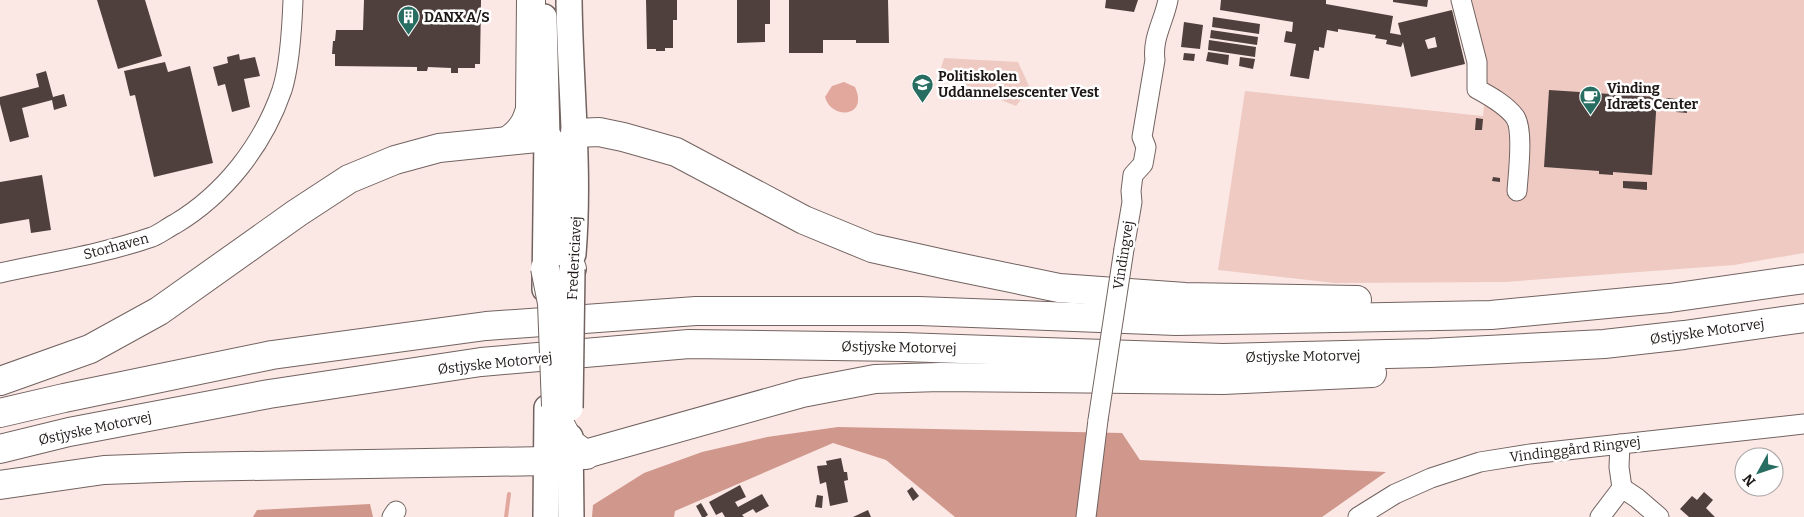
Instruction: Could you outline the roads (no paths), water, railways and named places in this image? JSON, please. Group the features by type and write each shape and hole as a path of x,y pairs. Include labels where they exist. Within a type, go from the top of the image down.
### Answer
{"highway":[{"path":"509,140 520,131 526,122 530,109 531,0"},
{"path":"575,133 599,132 676,152 804,220 872,248 1059,288 1185,297 1498,302 1545,309"},
{"path":"0,381 90,349 159,311 264,236 349,179 394,160 439,148 547,137 554,146 560,161 563,202 562,245 572,269"},
{"path":"545,268 552,303 556,418 568,454"},
{"path":"0,413 272,355 486,326 696,311 919,311 1176,321 1491,315 1670,298 1804,279"},
{"name":"Østjyske Motorvej","path":"0,449 68,432 288,391 481,362 689,344 903,347 1223,358 1430,353 1604,344 1804,318"},
{"path":"0,485 104,470 568,454 802,393 875,379 950,377 1223,380 1429,371 1585,358 1604,344"}],"main road":[{"name":"Fredericiavej","path":"543,0 547,137 545,268"},
{"name":"Fredericiavej","path":"557,408 576,216 575,133 569,0"},
{"path":"547,137 575,133"},
{"path":"546,517 568,454"},
{"path":"568,454 571,517"}],"street":[{"name":"Storhaven","path":"0,273 106,250 153,236 193,213 228,181 250,154 268,123 282,89 292,36 294,0"},
{"name":"Vindingvej","path":"1086,517 1098,420 1132,202 1133,174 1143,164 1146,147 1142,137 1157,32 1166,12 1168,0"},
{"path":"1461,0 1477,62 1477,89 1495,99 1516,118 1520,140 1517,191"},
{"name":"Vindinggård Ringvej","path":"1358,517 1395,494 1431,478 1480,462 1530,454 1804,424"},
{"path":"1600,517 1622,488 1619,467 1620,444"},
{"path":"1622,488 1659,517"}],"waterway":[{"path":"506,517 509,494"}],"place":[{"name":"DANX A/S","path":"408,36"},
{"name":"Politiskolen Uddannelsescenter Vest","path":"922,103"},
{"name":"Vinding Idræts Center","path":"1591,115"}]}
